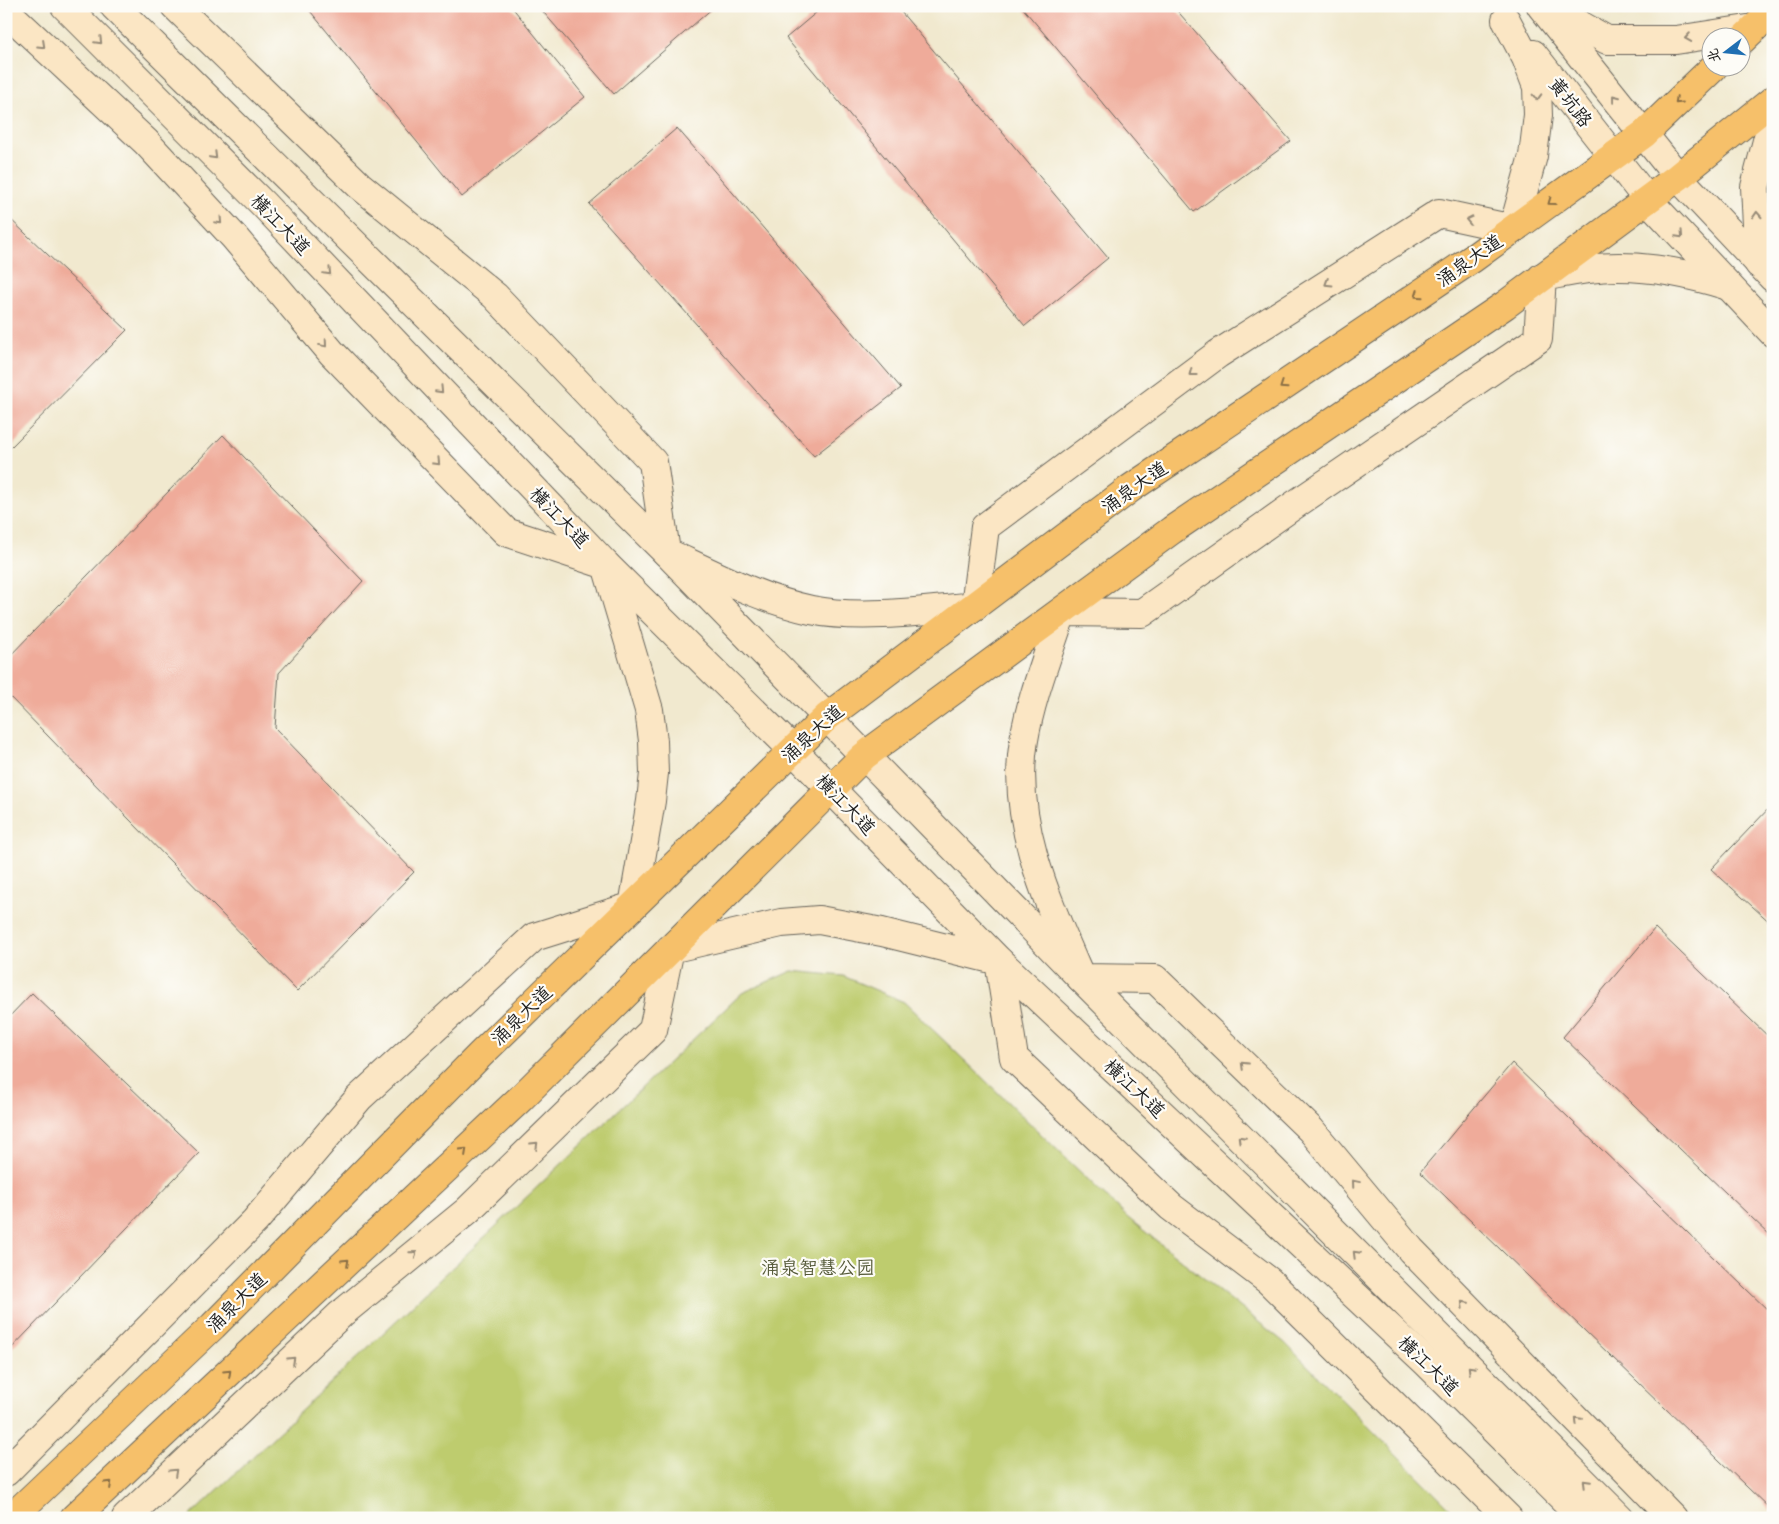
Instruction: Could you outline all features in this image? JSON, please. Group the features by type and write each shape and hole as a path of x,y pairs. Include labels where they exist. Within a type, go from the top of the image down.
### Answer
{"main road":[{"name":"涌泉大道","path":"11,1518 213,1326 480,1055 827,717 1131,488 1472,259 1614,156 1644,134 1703,78"},
{"path":"74,1518 521,1098 864,756 1172,530 1505,304 1678,177 1773,100"}],"street":[{"name":"横江大道","path":"65,6 263,204 606,565 793,750 999,960 1428,1362 1583,1518"},
{"name":"横江大道","path":"114,6 666,552 1081,978 1620,1518"},
{"path":"175,6 359,185 495,296 652,462 666,552 741,588 776,600 812,610 854,614 928,611 975,606 985,527 1218,354 1439,213 1513,229 1533,156 1538,115 1538,96 1537,87 1526,58 1500,13"},
{"name":"黄坑路","path":"1541,6 1678,177 1766,271"},
{"path":"1546,6 1607,40 1676,40 1756,26"},
{"path":"6,12 146,142 234,237 332,353 506,532 606,565 648,710 653,741 654,773 633,906 534,937 359,1098 255,1221 6,1472"},
{"name":"黄坑路","path":"1500,13 1647,199 1773,333"},
{"path":"1766,271 1755,187 1773,123"},
{"path":"1672,1518 1411,1250 1311,1130 1155,978 1081,978 1058,927 1032,851 1024,814 1021,775 1024,740 1037,689 1062,612 1142,613 1290,508 1538,339 1542,277 1589,268 1625,268 1664,271 1700,277 1728,286"},
{"path":"126,1518 341,1314 467,1211 653,1030 670,949 781,923 819,920 999,960 1014,1058 1171,1207 1268,1281 1508,1518"}],"green space":[{"name":"涌泉智慧公园","path":"792,971 843,976 904,1002 1128,1218 1285,1343 1460,1518 188,1518 742,993"}],"building":[{"path":"306,6 511,6 585,97 462,197"},
{"path":"538,6 715,6 614,94"},
{"path":"824,6 896,6 1108,258 1025,326 786,38"},
{"path":"1021,6 1173,6 1291,141 1194,212"},
{"path":"677,128 901,388 814,456 589,204"},
{"path":"6,215 127,330 6,452"},
{"path":"223,435 363,581 279,673 275,728 414,872 297,991 6,693 6,660"},
{"path":"1773,804 1773,925 1711,869"},
{"path":"1655,928 1773,1041 1773,1238 1563,1037"},
{"path":"32,993 199,1153 6,1354 6,1020"},
{"path":"1512,1063 1773,1315 1773,1512 1420,1172"}]}
